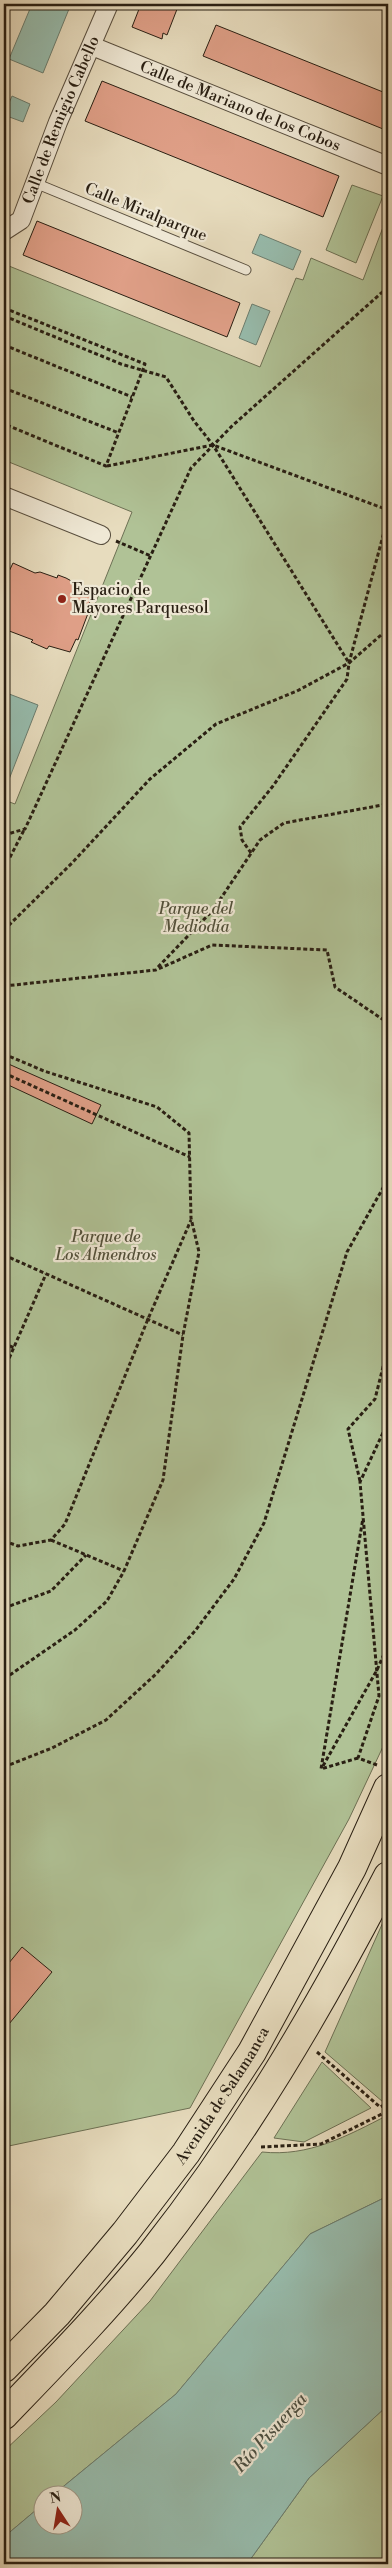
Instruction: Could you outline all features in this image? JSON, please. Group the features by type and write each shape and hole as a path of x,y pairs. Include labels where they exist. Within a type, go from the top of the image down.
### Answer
{"highway":[{"name":"Avenida de Salamanca","path":"4,2368 57,2314 125,2233 186,2153 252,2052 352,1868 383,1776"},
{"name":"Avenida de Salamanca","path":"4,2415 79,2336 151,2254 216,2168 287,2061 343,1962 388,1876"}],"street":[{"name":"Calle de Remigio Cabello","path":"4,231 21,220 109,4"},
{"name":"Calle de Mariano de los Cobos","path":"92,46 388,166"},
{"path":"4,496 102,535"}],"lane":[{"name":"Calle Miralparque","path":"35,183 246,270"}],"path":[{"path":"4,870 192,468 232,426 388,287"},
{"path":"4,308 145,364 106,466"},
{"path":"4,316 121,364 166,377 194,421 213,445 349,663"},
{"path":"4,345 132,397"},
{"path":"4,388 119,433"},
{"path":"4,424 106,466 213,445 388,510"},
{"path":"251,853 242,840 240,827 273,786 347,678 349,663 388,517"},
{"path":"102,535 151,556"},
{"path":"4,930 72,862 150,779 216,724 297,691 349,663 388,629"},
{"path":"156,970 213,910 260,840 284,823 388,804"},
{"path":"4,835 24,830"},
{"path":"4,986 156,970 212,945 327,950 335,987 388,1023"},
{"path":"4,1054 44,1070 157,1107 189,1133 192,1218 199,1252 183,1335 163,1480 124,1571 107,1601 75,1630 4,1679"},
{"path":"4,1073 190,1157"},
{"path":"4,1766 52,1748 106,1720 156,1674 196,1632 234,1579 264,1523 347,1252 388,1179"},
{"path":"51,1540 65,1524 148,1319 192,1218"},
{"path":"4,1255 183,1335"},
{"path":"4,1370 46,1274"},
{"path":"358,1758 379,1696 364,1512 360,1482 348,1429 375,1399 387,1348 388,1310"},
{"path":"4,1343 14,1348"},
{"path":"360,1482 388,1422"},
{"path":"321,1769 364,1512"},
{"path":"4,1541 18,1546 51,1540 124,1571"},
{"path":"4,1608 51,1590 86,1554"},
{"path":"321,1769 377,1670 388,1644"},
{"path":"321,1769 358,1758"},
{"path":"358,1758 383,1776"},
{"path":"311,2047 380,2108 388,2103"},
{"path":"261,2147 321,2144 388,2110"}],"green space":[{"path":"352,185 383,196 356,263 326,250"},
{"name":"Parque del Mediodía","path":"388,214 388,1736 349,1819 190,2108 4,2147 4,800 15,804 132,512 4,460 4,264 260,367 296,278 303,280 311,258 363,280"},
{"path":"388,1911 388,2099 383,2102 325,2052"},
{"path":"322,2062 371,2108 304,2142 274,2138"},
{"path":"388,2115 388,2196 310,2234 176,2394 64,2486 32,2486 32,2513 4,2537 4,2451 56,2402 150,2301 262,2152 279,2153 312,2148 358,2130"},
{"path":"388,2405 388,2564 247,2564 309,2478"}],"water":[{"path":"32,4 71,4 43,73 9,59"},
{"path":"12,96 30,104 23,122 4,115"},
{"path":"260,234 301,251 293,270 252,253"},
{"path":"252,304 270,311 256,345 239,338"},
{"path":"4,692 38,705 8,782 4,780"},
{"name":"Río Pisuerga","path":"388,2196 388,2405 309,2478 247,2564 4,2564 4,2537 32,2513 32,2536 82,2536 82,2486 64,2486 176,2394 310,2234"}],"building":[{"path":"141,4 179,4 167,35 163,33 162,39 132,27"},
{"path":"216,25 388,94 388,131 203,56"},
{"path":"102,81 339,176 323,217 85,121"},
{"path":"37,221 240,303 227,337 23,255"},
{"path":"13,563 35,573 40,572 57,578 58,575 66,578 93,593 88,607 90,608 78,640 76,639 70,652 49,646 47,649 31,642 33,640 4,629 4,582"},
{"path":"4,1062 101,1105 92,1124 4,1083"},
{"path":"22,1947 52,1972 4,2030 4,1969"}],"place":[{"name":"Espacio de Mayores Parquesol","path":"62,599"}],"park label":[{"name":"Parque de Los Almendros","path":"106,1246"}]}
